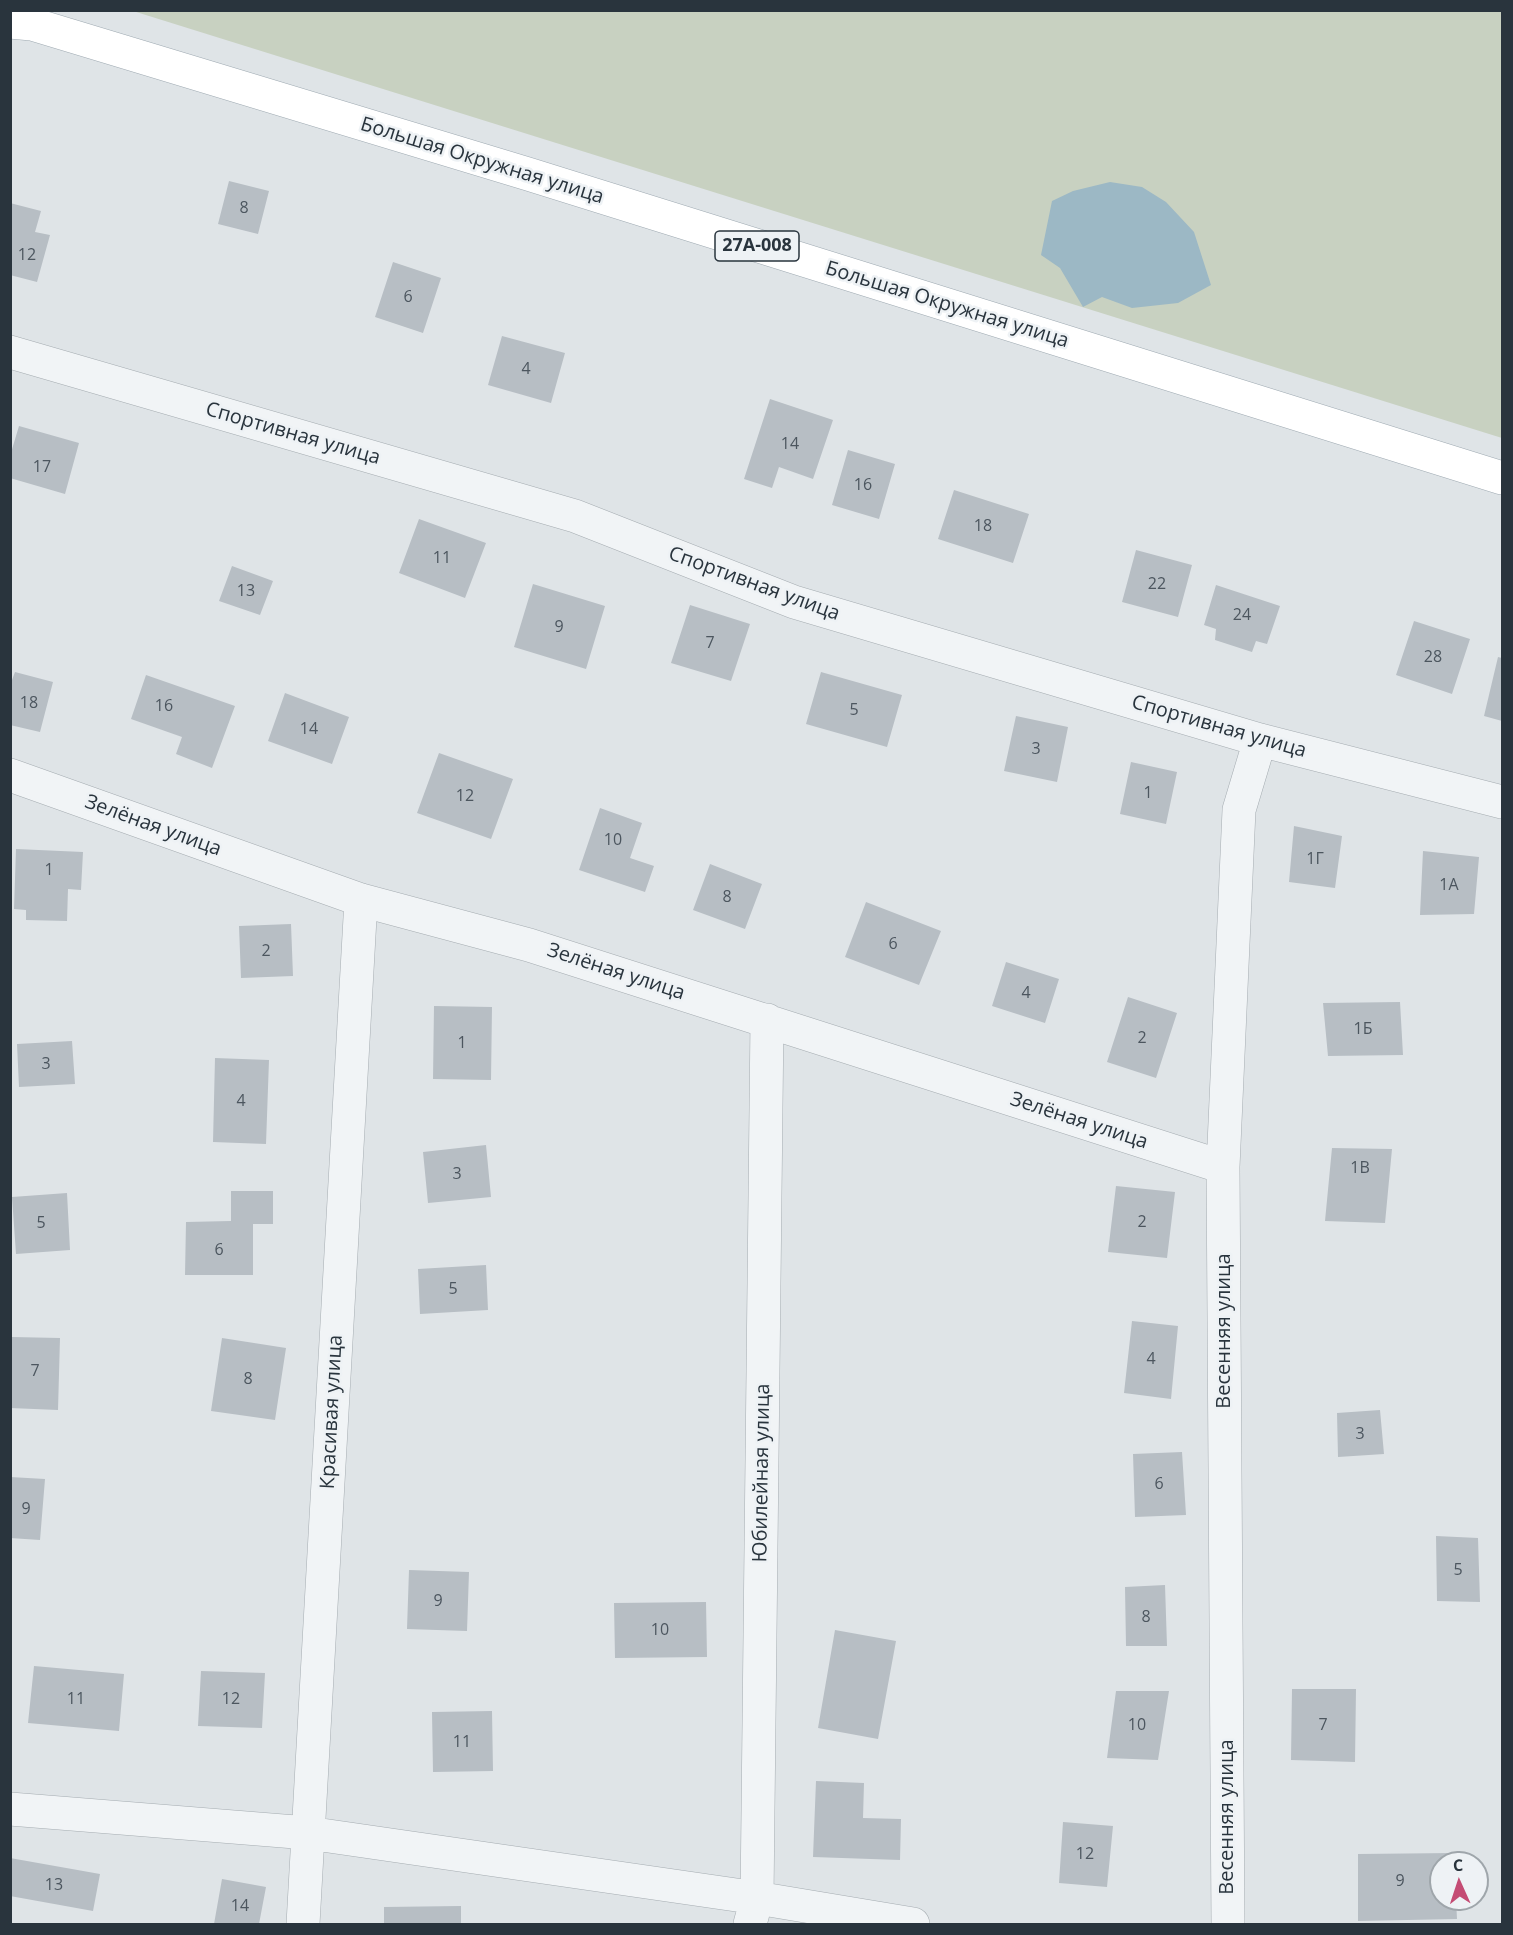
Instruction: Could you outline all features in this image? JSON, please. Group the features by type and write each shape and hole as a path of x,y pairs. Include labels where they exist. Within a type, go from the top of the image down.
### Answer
{"main road":[{"name":"Большая Окружная улица","path":"10,22 32,24 506,168 1503,478"}],"street":[{"name":"Спортивная улица","path":"10,352 575,516 794,602 1260,740 1503,802"},
{"name":"Весенняя улица","path":"1228,1924 1223,1167 1239,810 1260,740"},
{"name":"Зелёная улица","path":"10,775 362,900 529,945 1223,1167"},
{"name":"Красивая улица","path":"303,1924 362,900"},
{"name":"Юбилейная улица","path":"754,1911 767,1020"},
{"path":"10,1809 308,1833 754,1911 913,1924"}],"green space":[{"path":"133,11 1502,11 1502,438"}],"water":[{"path":"1110,182 1142,187 1166,202 1194,232 1211,285 1178,303 1132,308 1102,297 1083,307 1060,268 1041,255 1052,201 1073,191"}],"building":[{"path":"229,181 269,191 258,234 218,224"},
{"path":"10,203 41,211 35,232 50,235 37,282 10,275"},
{"path":"393,262 441,278 423,333 375,317"},
{"path":"502,336 565,353 551,403 488,385"},
{"path":"770,399 833,420 813,479 779,467 772,488 744,479"},
{"path":"19,426 79,443 65,494 10,478 10,456"},
{"path":"848,450 895,464 879,519 832,505"},
{"path":"954,490 1029,514 1013,563 938,539"},
{"path":"419,519 486,543 465,598 399,573"},
{"path":"1136,550 1192,565 1178,617 1122,602"},
{"path":"232,566 273,581 260,615 219,601"},
{"path":"533,584 605,606 586,669 514,647"},
{"path":"1216,585 1280,606 1267,644 1256,641 1252,652 1215,640 1216,629 1204,625"},
{"path":"690,605 750,624 731,681 671,663"},
{"path":"1414,621 1470,639 1452,694 1396,675"},
{"path":"1498,657 1502,658 1502,721 1484,716"},
{"path":"15,672 53,682 40,732 10,725 10,679 12,680"},
{"path":"821,672 902,695 887,747 806,724"},
{"path":"146,675 235,706 212,768 176,754 182,737 131,719"},
{"path":"285,693 349,717 332,764 268,741"},
{"path":"1016,716 1068,727 1057,782 1004,771"},
{"path":"439,753 513,779 491,839 417,813"},
{"path":"1131,762 1177,772 1166,824 1120,814"},
{"path":"600,808 642,823 630,858 654,866 645,892 579,870"},
{"path":"1294,826 1342,836 1335,888 1289,882"},
{"path":"16,849 83,852 81,890 68,889 67,921 26,920 26,910 14,909"},
{"path":"1423,851 1479,857 1474,914 1420,915"},
{"path":"710,864 762,884 745,929 693,910"},
{"path":"866,902 941,931 919,985 845,957"},
{"path":"291,924 293,976 241,978 239,926"},
{"path":"1006,962 1059,979 1045,1023 992,1006"},
{"path":"1128,997 1177,1013 1156,1078 1107,1062"},
{"path":"1400,1002 1403,1055 1328,1056 1323,1003"},
{"path":"434,1006 492,1007 491,1080 433,1079"},
{"path":"72,1041 75,1084 19,1087 17,1044"},
{"path":"215,1058 269,1060 266,1144 213,1142"},
{"path":"486,1145 491,1197 428,1203 423,1152"},
{"path":"1332,1148 1392,1149 1385,1223 1325,1221"},
{"path":"1116,1186 1175,1192 1167,1258 1108,1252"},
{"path":"231,1191 273,1191 273,1224 253,1224 253,1275 185,1275 186,1222 231,1221"},
{"path":"67,1193 70,1250 16,1254 12,1197"},
{"path":"486,1265 488,1310 420,1314 418,1269"},
{"path":"1132,1321 1178,1326 1171,1399 1124,1393"},
{"path":"12,1337 60,1338 58,1410 10,1408"},
{"path":"222,1338 286,1348 275,1420 211,1411"},
{"path":"1380,1410 1384,1454 1338,1457 1337,1413"},
{"path":"1182,1452 1186,1515 1135,1517 1133,1454"},
{"path":"10,1477 45,1479 40,1540 10,1538"},
{"path":"1436,1536 1478,1538 1480,1602 1437,1601"},
{"path":"409,1570 469,1572 467,1631 407,1629"},
{"path":"1165,1585 1167,1646 1126,1646 1125,1587"},
{"path":"706,1602 707,1657 615,1658 614,1603"},
{"path":"835,1630 896,1641 878,1739 818,1728"},
{"path":"34,1666 124,1674 119,1731 28,1723"},
{"path":"201,1671 265,1673 262,1728 198,1726"},
{"path":"1292,1689 1356,1689 1355,1762 1291,1760"},
{"path":"1116,1691 1169,1691 1158,1760 1107,1758"},
{"path":"492,1711 493,1771 433,1772 432,1712"},
{"path":"816,1781 864,1783 863,1818 901,1819 900,1860 813,1857"},
{"path":"1063,1822 1113,1826 1107,1887 1059,1883"},
{"path":"1429,1853 1429,1911 1457,1911 1457,1919 1358,1921 1358,1854"},
{"path":"10,1858 100,1874 93,1911 10,1896"},
{"path":"222,1879 266,1887 259,1924 214,1924"},
{"path":"461,1906 461,1924 384,1924 384,1907"}]}
